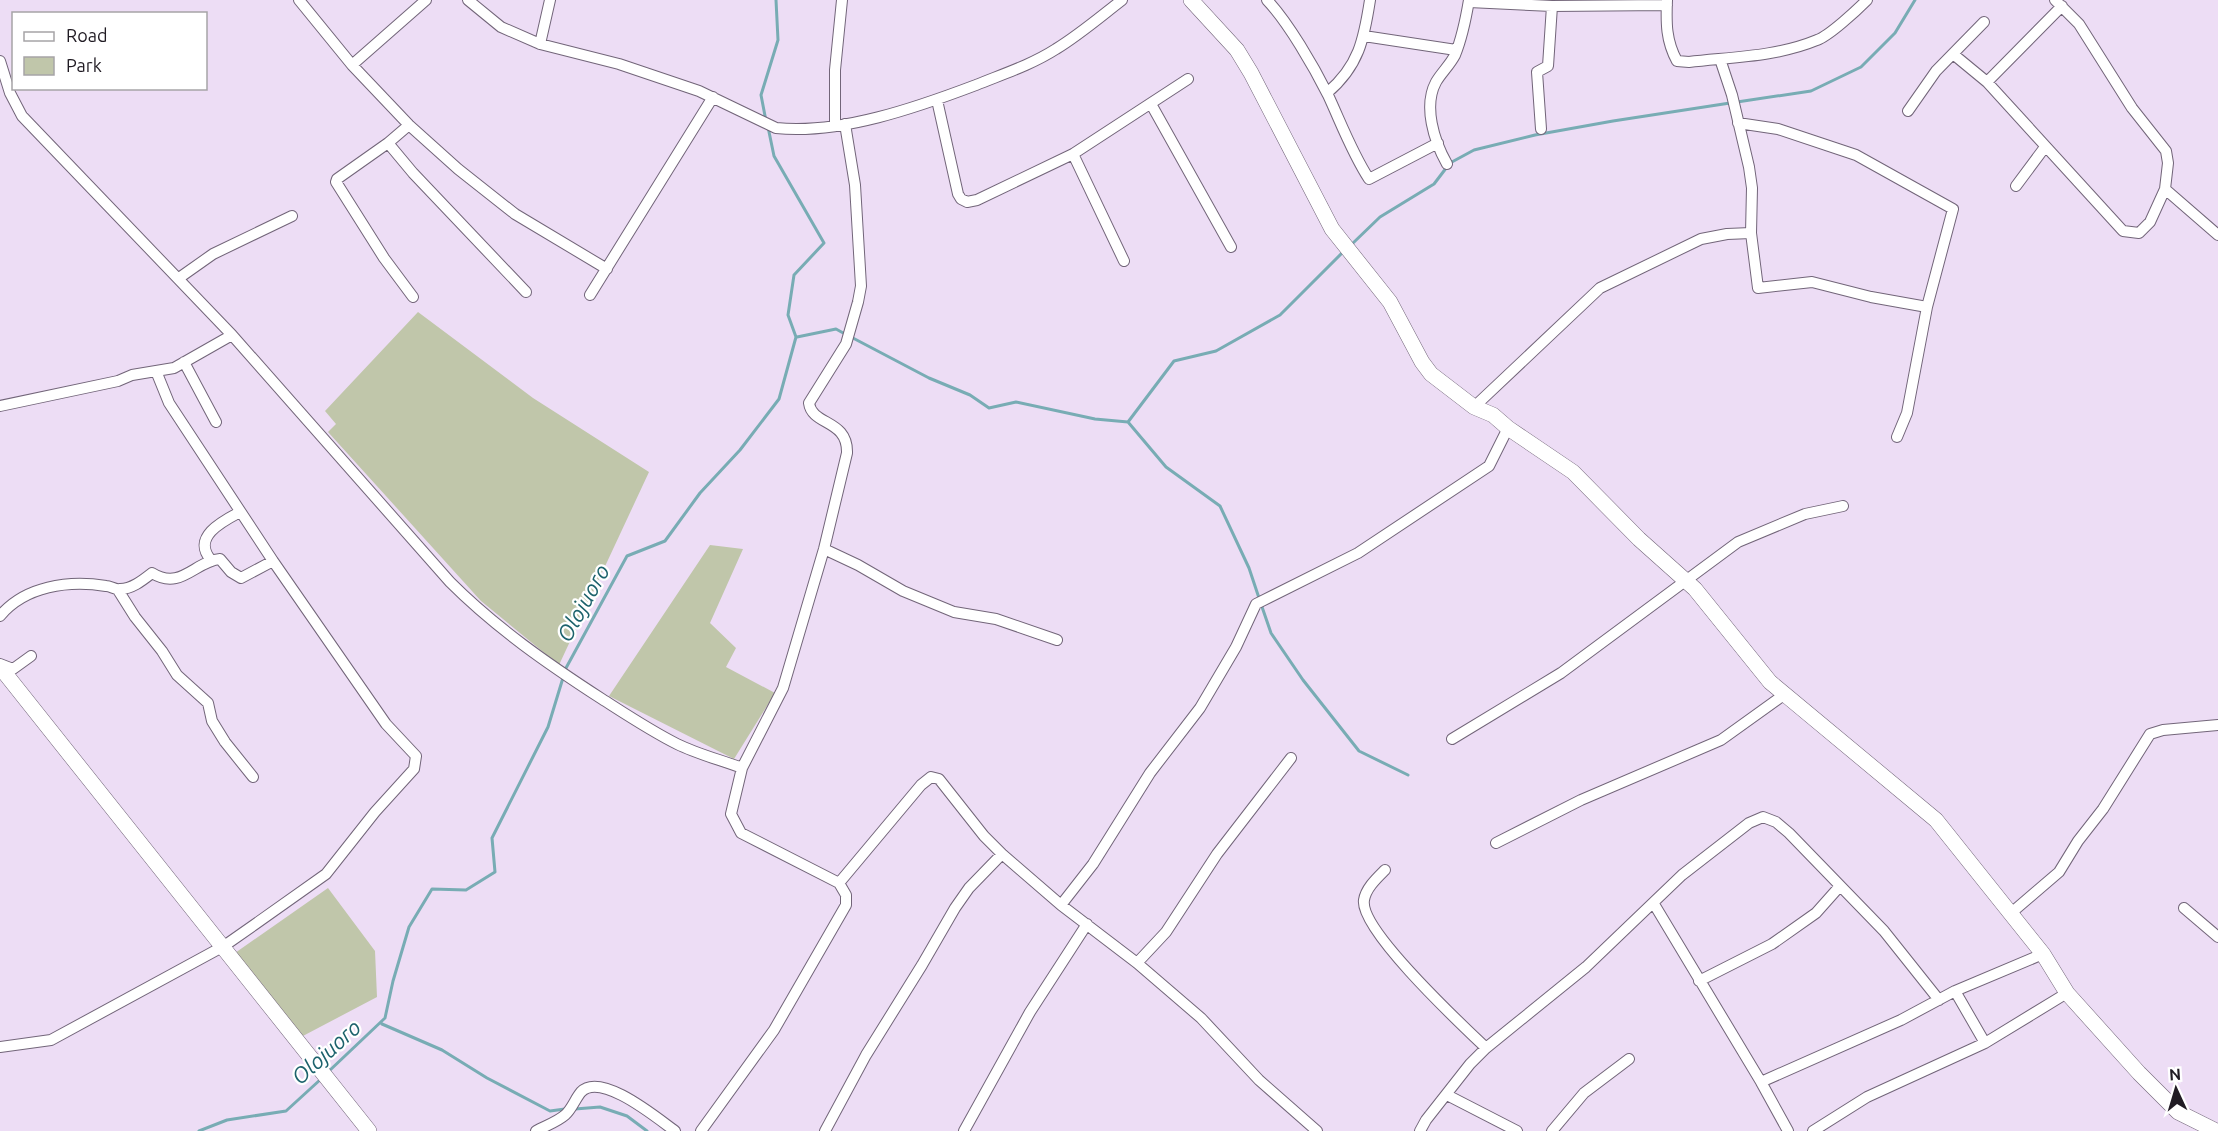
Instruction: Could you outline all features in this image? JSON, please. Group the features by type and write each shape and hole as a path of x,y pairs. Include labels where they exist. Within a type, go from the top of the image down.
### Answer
{"street":[{"path":"299,0 352,65 409,125 458,169 515,214 607,269"},
{"path":"352,65 426,0"},
{"path":"468,0 501,27 540,44 619,64 713,97 776,128 787,129 840,125 896,113 937,100 1020,68 1055,50 1122,0"},
{"path":"540,44 550,0"},
{"path":"701,1131 774,1030 846,905 846,895 839,883 741,833 730,814 742,768 783,687 824,549 847,453 848,441 844,434 812,411 809,403 846,344 858,302 861,268 855,185 840,125 836,45 842,0"},
{"path":"1191,0 1237,50 1320,208 1346,249 1390,302 1422,362 1431,374 1474,407 1493,415 1508,428 1573,472 1639,539 1687,580 1756,667 1936,820 2043,954 2067,993 2139,1073 2178,1112 2216,1131"},
{"path":"1267,0 1283,19 1327,93 1369,179 1438,143"},
{"path":"1327,93 1342,80 1350,69 1364,36 1370,0"},
{"path":"1447,164 1438,143 1431,113 1432,91 1454,58 1469,1 1552,6 1667,2 1666,36 1677,61 1689,62 1766,54 1819,40 1852,15 1867,0"},
{"path":"1953,54 1987,82 2124,231 2139,233 2150,222 2165,189 2168,163 2166,152 2132,108 2079,24 2058,3 1987,82"},
{"path":"1541,129 1537,72 1548,66 1552,6"},
{"path":"1908,111 1936,71 1984,22"},
{"path":"1364,36 1456,50"},
{"path":"1720,59 1749,167 1752,188 1750,233 1758,288 1812,282 1871,297 1927,307"},
{"path":"0,61 10,93 22,116 232,335 450,582 500,628 560,672 637,722 678,745 742,768"},
{"path":"937,100 961,199 967,202 977,200 1072,154 1188,79"},
{"path":"590,295 713,97"},
{"path":"1151,104 1231,247"},
{"path":"1737,123 1778,129 1856,155 1953,209 1927,307 1907,413 1897,437"},
{"path":"409,125 336,182 384,258 413,297"},
{"path":"388,143 413,173 526,292"},
{"path":"2016,186 2045,147"},
{"path":"1072,154 1124,261"},
{"path":"2165,189 2218,235"},
{"path":"179,278 213,254 292,216"},
{"path":"1474,407 1600,288 1701,239 1727,234 1750,233"},
{"path":"0,405 118,381 132,375 174,368 232,335"},
{"path":"184,362 216,422"},
{"path":"0,1047 51,1040 224,946 326,874 375,812 414,769 416,756 386,724 273,561 169,403 156,371"},
{"path":"1061,905 1093,864 1150,773 1200,708 1261,602 1358,554 1489,466 1508,428"},
{"path":"1452,739 1562,673 1738,542 1796,517 1843,506"},
{"path":"211,560 207,556 204,545 206,538 218,524 240,512"},
{"path":"824,549 858,565 903,591 954,612 996,619 1057,640"},
{"path":"0,616 10,604 27,594 69,583 107,586 118,590 135,585 153,573 162,579 179,578 211,560 220,559 231,573 241,578 273,561"},
{"path":"118,590 177,675 208,703 212,721 225,742 253,777"},
{"path":"0,666 13,669 31,656"},
{"path":"0,666 369,1131"},
{"path":"1496,843 1581,800 1721,740 1785,694"},
{"path":"2010,914 2059,872 2078,841 2103,809 2150,734 2163,729 2218,725"},
{"path":"1137,963 1166,932 1217,854 1291,759"},
{"path":"839,883 921,786 931,777 939,778 984,836 1002,854 1061,905 1137,963 1201,1018 1259,1080 1317,1131"},
{"path":"1420,1131 1470,1064 1486,1048 1586,966 1620,936 1640,913 1654,904 1691,869 1749,823 1763,818 1776,822 1789,833 1884,931 1939,1000"},
{"path":"825,1131 866,1055 955,908 969,888 1002,854"},
{"path":"1385,870 1373,882 1364,900 1365,911 1393,951 1433,998 1486,1048"},
{"path":"1699,981 1772,944 1816,913 1840,886"},
{"path":"1654,904 1788,1131"},
{"path":"2184,908 2218,937"},
{"path":"964,1131 1029,1012 1087,924"},
{"path":"1761,1082 1901,1020 1955,991 2043,954"},
{"path":"1955,991 1985,1043"},
{"path":"1813,1131 1867,1097 1985,1043 2067,993"},
{"path":"1552,1131 1584,1093 1629,1059"},
{"path":"536,1131 565,1115 582,1090 595,1086 609,1089 640,1106 675,1131"},
{"path":"1447,1095 1517,1131"}],"green space":[{"path":"418,312 533,398 649,472 559,665 481,601 328,432 336,424 325,411"},
{"path":"710,545 743,549 710,623 736,648 726,667 775,693 734,759 609,696"},
{"path":"328,888 375,951 377,997 301,1037 235,953"}],"waterway":[{"name":"Olojuoro","path":"766,121 761,95 778,40 776,0"},
{"path":"1737,102 1811,91 1861,67 1895,33 1915,0"},
{"path":"1352,244 1380,217 1434,184 1450,163 1474,150 1535,135 1730,103"},
{"name":"Olojuoro","path":"328,1072 385,1018 409,927 432,889 466,890 495,872 492,838 548,727 566,668 627,556 665,541 700,493 740,450 779,399 796,337 788,315 794,275 824,243 774,156 768,127"},
{"path":"851,337 929,378 970,395 989,408 1016,402 1095,419 1128,422 1174,361 1216,351 1280,315 1345,250"},
{"path":"797,337 836,329 845,334"},
{"path":"1128,422 1166,467 1220,506 1249,568 1259,598"},
{"path":"1261,604 1271,633 1303,680 1359,751 1408,775"},
{"path":"382,1024 442,1050 487,1078 550,1111 565,1109"},
{"name":"Olojuoro","path":"199,1131 227,1120 286,1111 321,1079"},
{"path":"575,1109 600,1107 627,1116 647,1131"}]}
